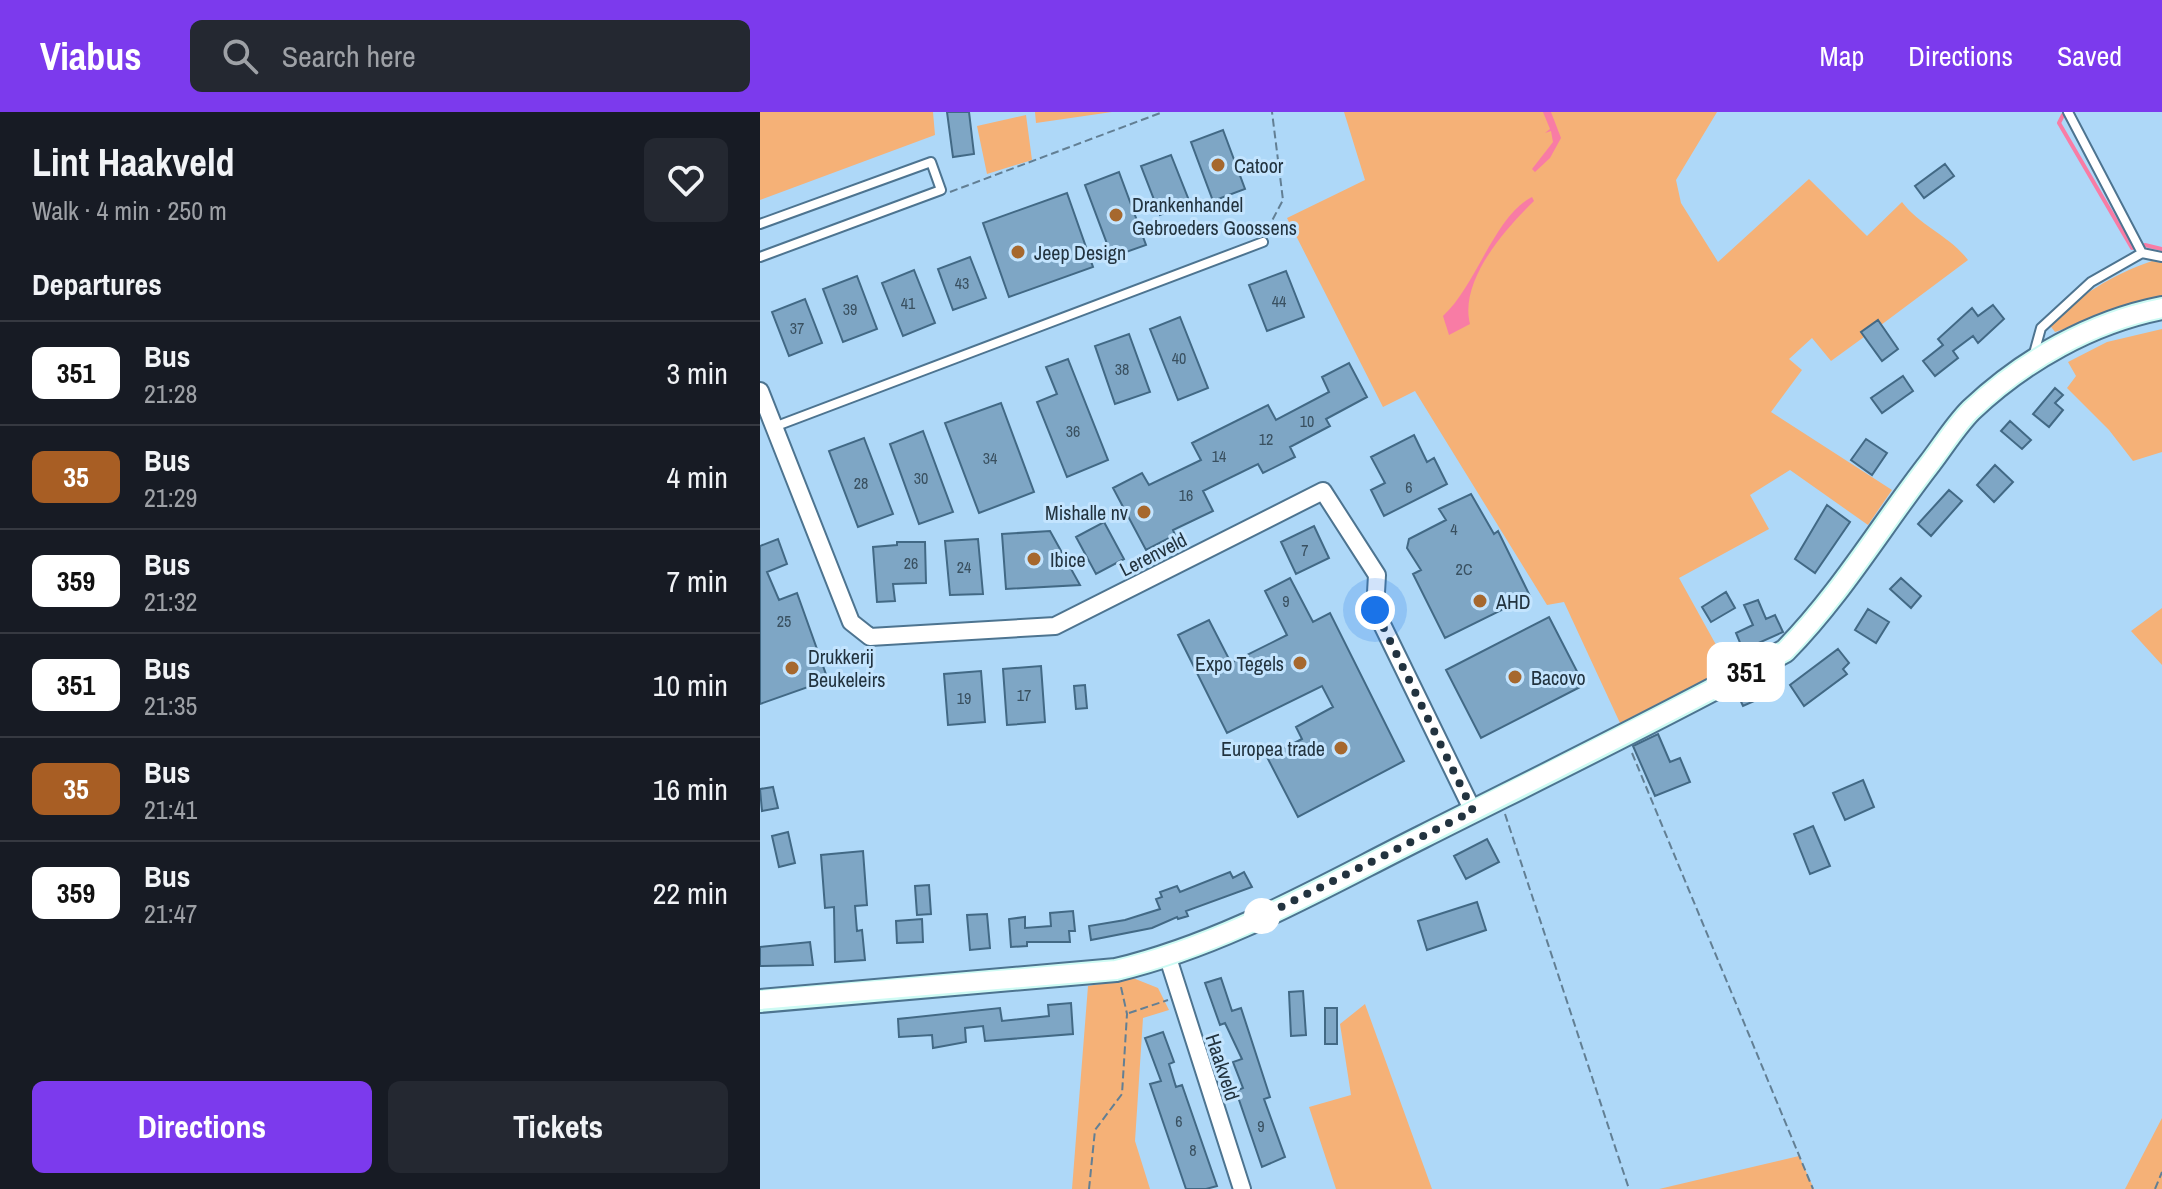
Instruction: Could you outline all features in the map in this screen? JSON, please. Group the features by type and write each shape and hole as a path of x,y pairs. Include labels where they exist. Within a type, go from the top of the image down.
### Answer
{"street":[{"path":"760,1001 1116,970 1168,958 1213,940 1785,651 1830,602 1969,412 2032,362 2109,323 2162,308"},
{"name":"Lerenveld","path":"760,391 851,622 870,637 1055,626 1323,491 1377,575 1375,610 1473,811"},
{"name":"Haakveld","path":"1168,958 1242,1189"}],"lane":[{"path":"2068,112 2142,253"},
{"path":"760,224 931,162 941,190 760,257"},
{"path":"774,427 1263,242"},
{"path":"2032,362 2041,328 2091,282 2142,253 2162,257"}],"path":[{"path":"941,190 954,193 1163,112"},
{"path":"1263,242 1283,200 1272,112"},
{"path":"1624,733 1813,1189"},
{"path":"1496,799 1504,810 1629,1189"},
{"path":"1089,1189 1095,1130 1122,1094 1127,1014 1116,970"},
{"path":"1127,1014 1178,997"},
{"path":"2155,1189 2162,1172"}],"shaded area":[{"path":"760,112 933,112 935,135 760,200"},
{"path":"1035,112 1112,112 1036,123"},
{"path":"1344,112 1717,112 1676,180 1681,203 1718,262 1809,179 1867,236 1902,202 1968,260 1881,325 1862,332 1864,337 1831,361 1812,338 1789,359 1802,370 1771,412 1892,490 1868,525 1790,470 1750,495 1769,529 1679,578 1730,670 1620,723 1564,602 1547,605 1415,391 1383,407 1287,218 1365,180"},
{"path":"1543,112 1551,112 1561,138 1550,158 1535,172 1532,169 1553,142 1551,131 1545,133 1550,129"},
{"path":"1026,115 1032,160 987,174 977,126"},
{"path":"1532,197 1534,201 1498,241 1478,274 1468,308 1470,324 1449,335 1443,316 1466,287 1507,219"},
{"path":"2152,261 2162,263 2162,296 2055,332 2049,324 2097,287"},
{"path":"2162,329 2162,452 2133,461 2109,430 2067,388 2076,376 2068,362 2107,342"},
{"path":"2162,608 2162,665 2131,631"},
{"path":"1133,978 1158,988 1169,1010 1143,1018 1135,1141 1150,1189 1072,1189 1088,986"},
{"path":"1365,1004 1432,1189 1336,1189 1309,1107 1351,1095 1340,1024"},
{"path":"2162,1118 2162,1189 2125,1189"},
{"path":"1799,1156 1814,1189 1659,1189"}],"building":[{"path":"947,112 969,112 974,154 953,157"},
{"name":"Catoor","path":"1223,130 1245,189 1213,201 1191,142"},
{"path":"1171,155 1190,203 1160,215 1141,166"},
{"path":"1945,164 1954,176 1924,198 1915,186"},
{"name":"Drankenhandel Gebroeders Goossens","path":"1119,172 1146,245 1112,257 1085,185"},
{"path":"1067,193 1093,267 1009,297 983,223"},
{"path":"970,257 986,298 953,310 938,269"},
{"path":"914,270 935,323 903,336 882,283"},
{"path":"1286,271 1304,317 1267,331 1249,285"},
{"path":"857,276 877,329 843,342 823,289"},
{"path":"805,299 822,343 789,356 772,312"},
{"path":"1993,305 2004,319 1978,343 1973,336 1953,351 1958,358 1935,376 1923,361 1943,345 1938,339 1972,308 1978,316"},
{"path":"1180,317 1208,388 1178,400 1150,329"},
{"path":"1878,320 1898,349 1882,361 1861,332"},
{"path":"1129,334 1150,392 1115,404 1095,346"},
{"path":"1068,359 1108,460 1067,477 1037,402 1057,394 1046,367"},
{"path":"1349,363 1367,397 1326,419 1330,426 1290,447 1295,457 1263,473 1258,464 1203,491 1213,511 1173,530 1175,535 1146,550 1113,488 1142,473 1149,485 1201,460 1192,443 1268,405 1276,420 1329,392 1322,377"},
{"path":"1903,376 1913,391 1882,413 1871,398"},
{"path":"2055,388 2063,395 2055,403 2063,410 2049,427 2033,414"},
{"path":"1001,403 1034,492 979,513 945,423"},
{"path":"2010,421 2031,440 2022,449 2001,431"},
{"path":"923,431 953,512 919,524 890,444"},
{"path":"1414,435 1427,462 1434,458 1447,484 1384,516 1371,490 1385,483 1371,457"},
{"path":"864,438 893,514 858,527 829,451"},
{"path":"1866,439 1887,453 1872,475 1851,460"},
{"path":"1995,465 2013,482 1994,502 1977,485"},
{"path":"1949,490 1962,501 1931,536 1918,524"},
{"path":"1471,494 1494,534 1498,531 1530,596 1445,638 1413,574 1421,570 1407,548 1409,539 1446,520 1439,509"},
{"path":"1827,505 1850,522 1815,573 1795,559"},
{"path":"1104,522 1124,559 1096,574 1076,537"},
{"path":"1314,526 1329,558 1296,574 1281,542"},
{"name":"Ibice","path":"1050,531 1080,585 1006,589 1002,534"},
{"path":"778,539 787,564 767,572 779,600 797,593 828,680 760,704 760,546"},
{"path":"978,539 983,594 950,595 945,541"},
{"path":"897,542 925,542 926,583 893,584 895,601 877,602 873,547 897,545"},
{"path":"1290,578 1313,622 1330,613 1404,761 1298,817 1267,757 1302,739 1296,727 1333,707 1322,686 1227,733 1178,635 1209,620 1231,663 1287,635 1265,591"},
{"path":"1901,578 1921,596 1911,608 1890,589"},
{"path":"1726,592 1735,608 1711,622 1702,607"},
{"path":"1758,600 1766,619 1775,615 1783,632 1743,650 1736,633 1753,625 1744,605"},
{"path":"1868,609 1889,622 1876,643 1855,630"},
{"name":"Bacovo","path":"1549,617 1584,685 1481,738 1446,670"},
{"path":"1838,649 1849,663 1843,669 1847,674 1804,706 1790,685"},
{"path":"1041,666 1045,722 1007,725 1003,669"},
{"path":"981,671 985,722 948,725 944,674"},
{"path":"1770,677 1777,691 1743,706 1737,693"},
{"path":"1085,685 1087,708 1076,709 1074,686"},
{"path":"1658,734 1670,762 1680,758 1690,782 1655,796 1633,746"},
{"path":"1863,780 1874,807 1845,820 1833,793"},
{"path":"773,787 778,808 762,811 760,789"},
{"path":"1813,826 1830,866 1810,874 1794,834"},
{"path":"788,832 795,863 779,867 772,836"},
{"path":"1487,839 1499,862 1466,879 1454,856"},
{"path":"863,851 867,905 855,906 857,931 862,930 865,960 835,962 834,907 825,908 821,855"},
{"path":"1230,872 1233,878 1244,872 1252,887 1186,911 1188,916 1177,917 1152,928 1091,940 1089,926 1125,920 1160,909 1156,899 1162,897 1160,892 1177,886 1180,892"},
{"path":"929,885 931,914 917,915 915,886"},
{"path":"1477,902 1486,930 1427,950 1418,921"},
{"path":"1073,911 1075,931 1069,931 1070,942 1027,942 1027,946 1011,947 1009,919 1025,917 1025,928 1051,926 1050,913"},
{"path":"987,914 990,948 970,950 967,915"},
{"path":"922,919 923,942 897,943 896,921"},
{"path":"810,942 813,965 760,966 760,947"},
{"path":"1221,978 1232,1011 1241,1008 1270,1097 1264,1099 1285,1157 1262,1167 1236,1091 1243,1088 1233,1062 1242,1059 1225,1023 1220,1025 1205,983"},
{"path":"1303,991 1306,1035 1291,1036 1289,992"},
{"path":"1071,1003 1073,1034 985,1041 983,1026 965,1028 966,1042 933,1048 932,1035 899,1037 898,1019 1000,1008 1002,1021 1049,1016 1048,1005"},
{"path":"1325,1008 1337,1008 1337,1044 1325,1044"},
{"path":"1163,1032 1174,1062 1169,1064 1176,1087 1182,1085 1217,1186 1186,1189 1150,1084 1161,1081 1145,1038"}],"waterway":[{"path":"2063,115 2059,123 2132,248"},
{"path":"2145,245 2162,249"}],"bus line":[{"name":"351","path":"760,1000 1116,970 1168,958 1305,896 1714,690 1785,651 1820,614 1969,412 2012,376 2068,341 2109,323 2162,308"}],"place":[{"name":"Catoor","path":"1218,165"},
{"name":"Drankenhandel Gebroeders Goossens","path":"1116,215"},
{"name":"Jeep Design","path":"1018,252"},
{"name":"Mishalle nv","path":"1144,512"},
{"name":"Ibice","path":"1034,559"},
{"name":"AHD","path":"1480,601"},
{"name":"Expo Tegels","path":"1300,663"},
{"name":"Drukkerij Beukeleirs","path":"792,668"},
{"name":"Bacovo","path":"1515,677"},
{"name":"Europea trade","path":"1341,748"}],"route":[{"path":"1262,916 1259,918 1473,811 1375,610"}]}
